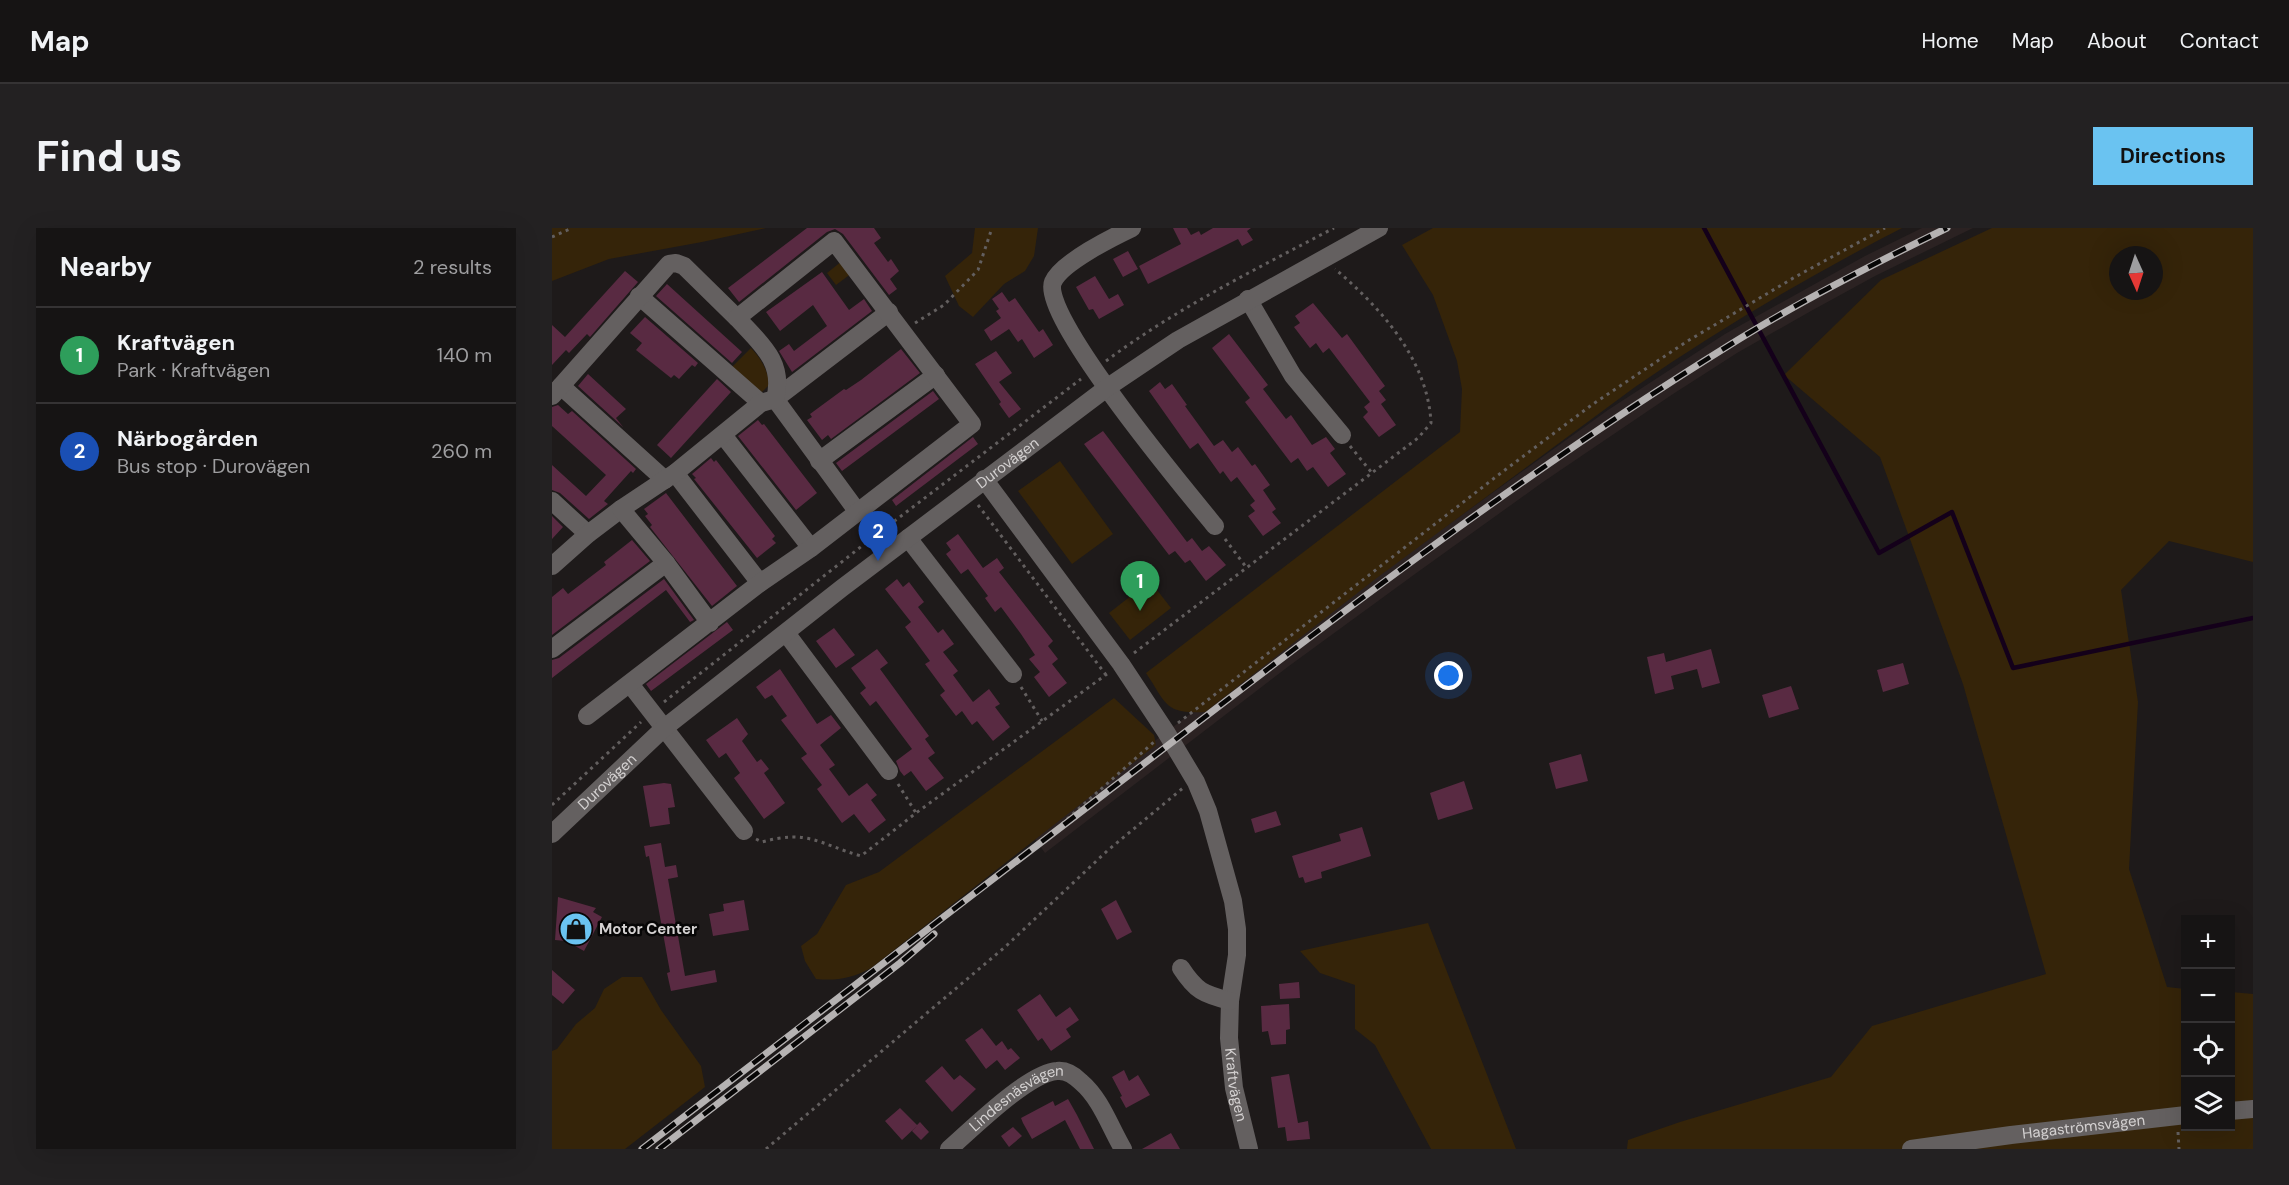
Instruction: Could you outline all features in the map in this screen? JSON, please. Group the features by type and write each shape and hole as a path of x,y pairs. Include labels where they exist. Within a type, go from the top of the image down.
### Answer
{"street":[{"path":"1132,228 1104,242 1058,274 1053,283 1053,300 1094,370 1215,526"},
{"name":"Durovägen","path":"552,834 663,729 968,491 1108,387 1178,340 1379,228"},
{"path":"587,716 760,583 812,548 972,424 904,331 834,242 737,318"},
{"path":"760,583 670,476 557,391 639,296 669,264 676,263 684,266 737,318 771,357 778,381 768,401"},
{"path":"639,296 768,401 819,461 857,511"},
{"path":"1248,299 1293,376 1342,435"},
{"path":"552,567 588,534 621,509 670,476 889,312"},
{"path":"819,461 936,375"},
{"path":"723,435 812,548"},
{"name":"Kraftvägen","path":"984,479 1114,669 1166,732 1194,779 1208,811 1233,901 1237,929 1237,955 1230,1001 1229,1038 1232,1071 1249,1149"},
{"path":"552,501 588,534"},
{"path":"621,509 666,563 710,623"},
{"path":"908,538 1013,674"},
{"path":"552,649 666,563"},
{"path":"786,633 889,771"},
{"path":"630,684 744,831"},
{"path":"1181,968 1193,987 1214,997 1230,1001"},
{"name":"Lindesnäsvägen","path":"949,1149 1028,1083 1044,1074 1059,1071 1068,1073 1082,1083 1097,1101 1123,1149"},
{"path":"2235,1111 2253,1109"},
{"name":"Hagaströmsvägen","path":"1911,1149 2181,1115"}],"path":[{"path":"552,237 572,228"},
{"path":"904,331 944,305 978,270 992,228"},
{"path":"552,804 651,713 813,584 1094,370 1159,323 1334,228"},
{"path":"1039,844 1166,732 1593,404 1686,342 1755,300 1886,228"},
{"path":"744,831 762,842 793,836 813,838 861,856 916,813 1114,669 1418,438 1431,423 1428,394 1408,352 1381,311 1321,259"},
{"path":"1342,435 1372,473"},
{"path":"956,474 1114,669 1112,681"},
{"path":"1215,526 1246,567"},
{"path":"1013,674 1042,721"},
{"path":"889,771 916,813"},
{"path":"766,1149 1005,947 1107,851 1194,779"}],"shaded area":[{"path":"552,228 766,228 609,259 552,281"},
{"path":"975,228 1038,228 1034,256 1025,271 1004,284 973,317 959,306 945,276 972,253"},
{"path":"1433,228 1902,228 1766,303 1635,387 1374,580 1205,712 1174,709 1163,699 1146,673 1460,432 1462,389 1457,361 1433,295 1402,245"},
{"path":"1922,228 1973,228 1875,276 1811,311 1737,353 1673,394 1543,482 1289,666 1045,853 1032,835 1276,648 1608,410 1725,334 1865,256"},
{"path":"1992,228 2253,228 2253,562 2169,541 2121,590 2138,702 2129,869 2167,987 2181,989 2181,1131 2235,1131 2235,992 2253,994 2253,1149 1627,1149 1628,1140 1831,1077 1872,1026 2046,974 1963,684 1880,457 1784,375 1881,280"},
{"path":"842,261 852,273 836,285 827,273"},
{"path":"751,348 763,364 770,384 762,392 731,368"},
{"path":"1060,461 1113,534 1072,564 1018,491"},
{"path":"1150,581 1171,608 1130,640 1109,613"},
{"path":"1114,698 1154,735 1156,745 871,968 845,978 816,979 805,961 801,946 817,934 846,885 879,872"},
{"path":"1428,923 1516,1149 1431,1149 1375,1045 1355,1029 1355,985 1320,973 1300,951"},
{"path":"622,977 642,977 661,1010 701,1066 705,1087 625,1149 552,1149 552,1051 557,1049 576,1024 595,1008 604,989"}],"building":[{"path":"807,228 874,228 881,238 874,243 888,262 891,259 899,271 890,279 897,289 889,295 843,234 835,229 827,232 739,302 728,288"},
{"path":"1173,228 1187,228 1191,235 1199,231 1201,235 1213,228 1251,228 1247,231 1253,240 1242,246 1238,239 1148,284 1139,266 1181,244"},
{"path":"1128,251 1138,269 1123,277 1113,259"},
{"path":"625,271 638,282 590,337 587,334 569,353 566,350 552,365 552,325 565,337"},
{"path":"822,272 849,310 864,299 872,311 792,372 779,351 789,344 794,351 827,326 813,305 780,331 766,312"},
{"path":"1095,276 1109,299 1118,294 1124,305 1099,319 1093,309 1089,310 1076,287"},
{"path":"667,284 742,352 732,363 656,296"},
{"path":"1002,292 1009,302 1015,298 1039,332 1043,329 1053,345 1034,358 1022,339 1018,342 1009,329 991,341 984,330 1001,318 996,311 999,309 992,299"},
{"path":"1313,303 1342,338 1347,334 1385,386 1379,391 1386,400 1381,404 1396,425 1379,437 1363,417 1368,412 1364,407 1370,402 1329,348 1323,353 1316,343 1310,348 1294,327 1300,323 1295,316"},
{"path":"645,317 698,363 695,367 692,365 679,379 674,375 671,378 636,350 642,343 630,333"},
{"path":"1229,334 1268,385 1263,389 1286,419 1291,415 1312,445 1326,437 1335,449 1330,453 1346,474 1328,487 1313,467 1307,471 1298,458 1291,463 1245,402 1250,398 1212,348"},
{"path":"901,349 920,373 831,439 828,435 822,440 807,420 812,417 810,414 844,389 846,390 861,380"},
{"path":"996,351 1012,373 999,382 1021,409 1009,418 975,364"},
{"path":"588,374 626,409 616,418 623,427 578,386"},
{"path":"717,379 731,392 671,458 657,445"},
{"path":"1160,382 1165,389 1172,384 1214,446 1223,440 1232,452 1238,447 1252,466 1255,464 1270,485 1263,490 1276,509 1272,512 1281,523 1263,536 1248,516 1255,511 1250,505 1255,501 1237,477 1231,482 1223,471 1220,474 1198,443 1190,449 1149,391"},
{"path":"933,391 939,399 842,471 836,463"},
{"path":"558,405 568,414 572,411 636,469 633,473 631,471 604,501 608,504 589,519 560,493 552,490 552,465 586,496 606,475 552,426 552,407"},
{"path":"758,420 762,425 764,424 817,493 796,510 738,436"},
{"path":"1103,431 1187,542 1192,538 1202,551 1209,546 1226,565 1206,581 1190,560 1185,563 1175,551 1169,555 1084,444"},
{"path":"973,437 978,444 896,506 892,500"},
{"path":"711,458 714,462 716,460 775,536 772,539 776,543 757,558 694,479 696,478 692,474"},
{"path":"666,493 737,586 712,606 650,527 652,525 645,516 648,514 644,509"},
{"path":"552,516 563,527 552,539"},
{"path":"958,534 983,568 997,558 1004,568 999,572 1053,641 1048,646 1058,659 1052,664 1067,683 1049,697 1034,677 1040,672 1029,659 1035,655 1021,634 1001,607 995,612 985,598 988,596 968,569 961,574 946,554 951,550 946,543"},
{"path":"632,540 650,561 552,635 552,597 563,588 568,594 606,565 604,562"},
{"path":"664,579 694,620 690,622 666,590 552,678 552,660 559,658"},
{"path":"897,579 903,587 909,582 924,602 918,607 938,633 943,629 954,644 943,652 958,671 953,675 973,702 989,689 1000,704 995,707 1010,727 993,741 977,721 972,725 962,711 956,716 940,695 945,691 925,664 930,661 905,627 911,622 885,589"},
{"path":"727,622 733,630 651,691 646,684"},
{"path":"834,628 855,655 836,668 816,641"},
{"path":"877,649 888,663 880,669 929,736 925,739 935,753 928,758 944,778 926,791 911,771 904,776 900,771 896,761 912,749 876,701 870,706 860,693 866,688 851,668"},
{"path":"1711,649 1720,683 1702,688 1697,669 1671,676 1674,689 1655,694 1647,657 1664,653 1666,662"},
{"path":"1903,663 1909,684 1883,692 1877,670"},
{"path":"780,669 817,724 831,715 841,728 820,745 835,765 829,769 849,796 867,783 877,795 871,800 886,820 869,833 854,814 842,823 817,789 822,785 801,758 807,754 781,720 787,716 772,695 765,699 756,687"},
{"path":"1791,686 1799,709 1769,718 1762,695"},
{"path":"737,718 748,734 742,741 757,762 761,759 769,769 764,773 785,803 764,819 734,778 740,773 726,753 719,758 706,740"},
{"path":"1581,754 1588,781 1556,789 1549,763"},
{"path":"1464,781 1473,809 1438,820 1430,793"},
{"path":"671,784 675,807 668,808 670,824 650,827 643,786"},
{"path":"1276,811 1281,825 1255,833 1251,819"},
{"path":"1362,827 1371,856 1321,872 1322,878 1305,883 1303,877 1299,878 1292,856 1341,841 1339,834"},
{"path":"661,843 665,867 676,865 678,877 668,879 685,976 715,970 717,982 671,991 667,973 670,972 649,856 646,857 644,846"},
{"name":"Motor Center","path":"558,897 596,908 593,912 602,917 584,951 566,941 555,940"},
{"path":"744,900 749,930 713,936 709,914 724,911 723,904"},
{"path":"1116,900 1132,932 1117,940 1101,909"},
{"path":"552,970 575,990 563,1004 552,995"},
{"path":"1299,982 1300,998 1280,999 1279,984"},
{"path":"1040,994 1056,1017 1070,1007 1079,1020 1066,1029 1071,1037 1051,1051 1042,1038 1038,1041 1017,1010"},
{"path":"1289,1004 1290,1029 1286,1030 1286,1044 1271,1045 1268,1031 1262,1032 1261,1006"},
{"path":"982,1028 996,1046 1002,1041 1008,1050 1011,1048 1020,1058 1005,1070 997,1060 986,1069 965,1040"},
{"path":"942,1066 954,1080 960,1075 976,1089 952,1112 925,1081"},
{"path":"1124,1070 1129,1081 1138,1075 1150,1095 1126,1108 1112,1077"},
{"path":"1289,1074 1298,1123 1308,1121 1310,1139 1287,1141 1285,1127 1278,1128 1271,1077"},
{"path":"1068,1099 1094,1149 1080,1149 1065,1120 1032,1139 1023,1123 1021,1118 1053,1101 1055,1106"},
{"path":"900,1108 917,1125 920,1122 929,1132 921,1140 912,1131 917,1126 902,1140 885,1121"},
{"path":"1013,1127 1022,1136 1009,1147 1001,1136"},
{"path":"1171,1133 1180,1149 1142,1149"}],"waterway":[{"path":"1704,228 1879,553 1952,512 2013,668 2253,618"}],"railway":[{"path":"642,1149 1250,682 1519,484 1754,330 1836,284 1947,228"},
{"path":"659,1149 900,963 934,934"}],"place":[{"name":"Närbogården","path":"878,561"},
{"name":"Kraftvägen","path":"1140,611"},
{"name":"Motor Center","path":"576,929"}]}
